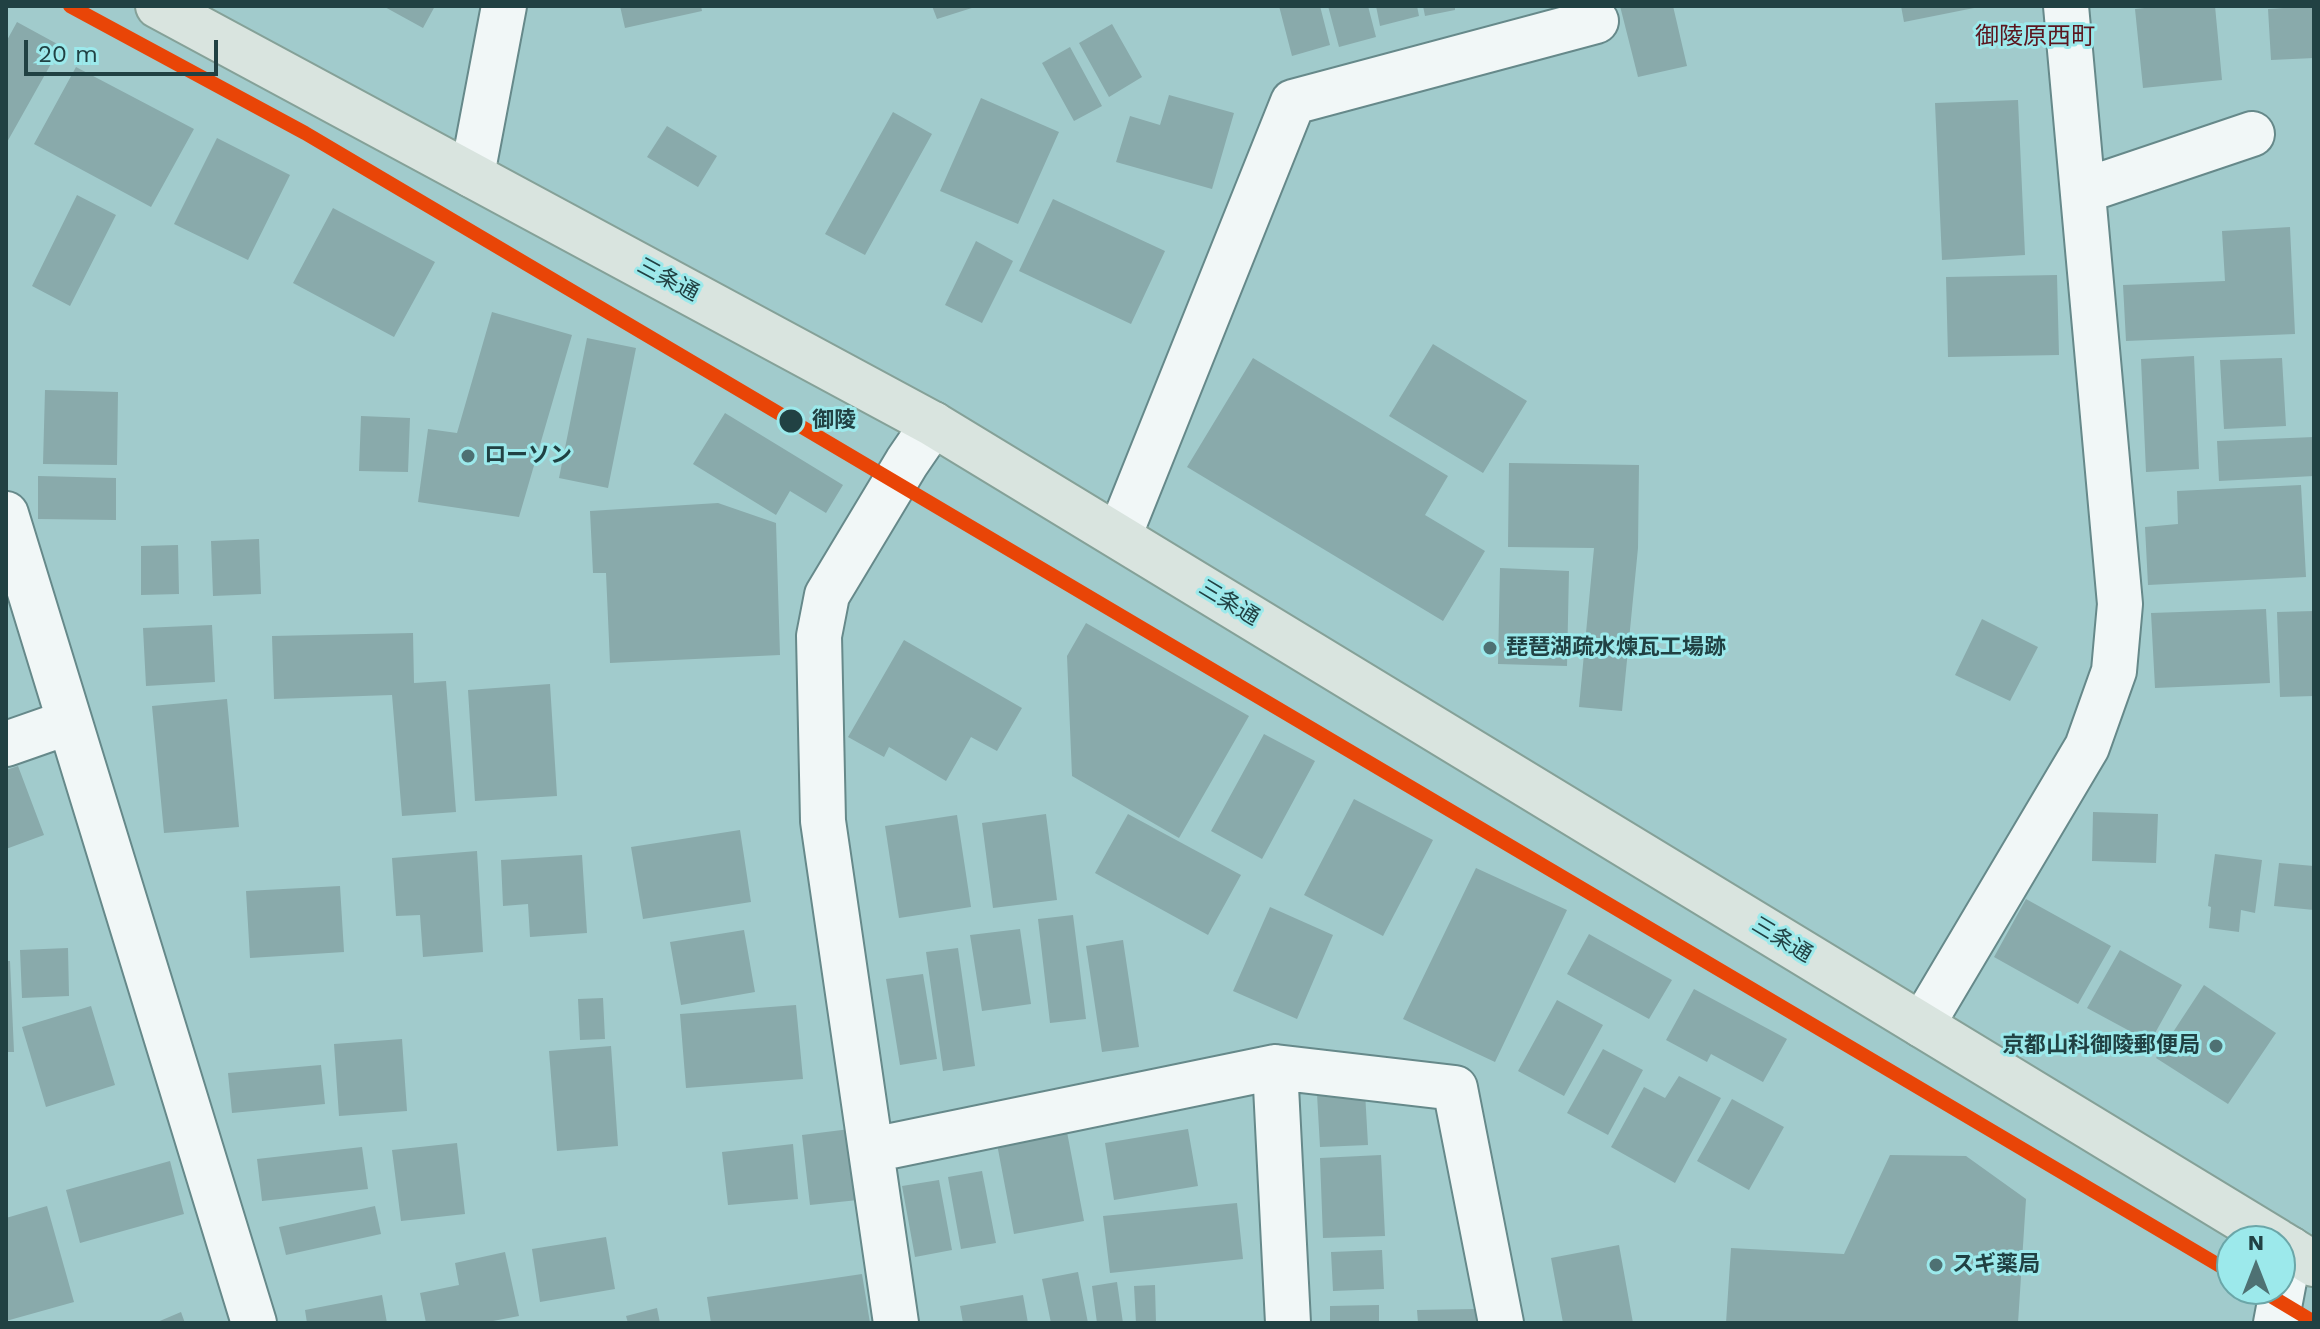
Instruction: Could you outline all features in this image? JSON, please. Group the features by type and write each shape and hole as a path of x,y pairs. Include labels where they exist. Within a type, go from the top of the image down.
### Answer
{"main road":[{"name":"三条通","path":"158,6 933,424 2251,1225"}],"street":[{"path":"472,175 504,6"},
{"path":"1922,1025 2087,747 2114,671 2120,604 2066,6"},
{"path":"1119,536 1293,102 1596,21"},
{"path":"2083,191 2252,134"},
{"path":"896,1323 823,821 819,636 827,595 933,424"},
{"path":"6,514 254,1323"},
{"path":"6,744 69,722"},
{"path":"872,1150 1275,1067 1455,1088 1501,1323"},
{"path":"1275,1067 1288,1323"}],"building":[{"path":"383,6 435,6 423,28"},
{"path":"620,6 701,6 702,11 625,28"},
{"path":"932,6 975,6 975,7 937,19"},
{"path":"1279,6 1320,6 1330,45 1292,56"},
{"path":"1328,6 1368,6 1376,37 1339,47"},
{"path":"1376,6 1417,6 1419,16 1380,26"},
{"path":"1423,6 1455,6 1455,10 1425,16"},
{"path":"1620,6 1673,6 1687,66 1638,77"},
{"path":"1901,6 1979,6 1979,7 1904,22"},
{"path":"2215,6 2222,80 2143,88 2135,9"},
{"path":"2314,6 2314,58 2271,60 2268,9"},
{"path":"17,22 61,46 6,144 6,42"},
{"path":"1112,24 1142,77 1109,97 1079,43"},
{"path":"1070,47 1102,106 1074,121 1042,63"},
{"path":"76,67 194,129 151,207 34,144"},
{"path":"1169,95 1234,113 1212,189 1116,162 1130,116 1160,125"},
{"path":"981,98 1059,132 1018,224 940,191"},
{"path":"2018,100 2025,255 1942,260 1935,103"},
{"path":"893,112 932,134 865,255 825,234"},
{"path":"667,126 717,156 698,187 647,157"},
{"path":"217,138 290,175 248,260 174,224"},
{"path":"77,195 116,215 70,306 32,286"},
{"path":"1053,199 1165,251 1131,324 1019,271"},
{"path":"333,208 435,262 394,337 293,283"},
{"path":"2290,227 2295,334 2126,341 2123,285 2225,281 2222,231"},
{"path":"976,241 1013,261 982,323 945,305"},
{"path":"2057,275 2059,355 1948,357 1946,277"},
{"path":"492,312 572,335 519,517 418,502 428,429 457,433"},
{"path":"587,338 636,348 608,488 559,478"},
{"path":"1433,344 1527,401 1483,473 1389,416"},
{"path":"2194,356 2199,469 2146,472 2141,359"},
{"path":"1253,358 1448,476 1425,515 1485,551 1443,621 1187,467"},
{"path":"2282,358 2286,426 2224,429 2220,360"},
{"path":"45,390 118,392 117,465 43,464"},
{"path":"725,413 843,485 826,513 790,491 776,515 693,464"},
{"path":"361,416 410,418 408,472 359,471"},
{"path":"2314,437 2314,476 2219,481 2217,441"},
{"path":"1509,463 1639,465 1638,548 1622,711 1579,707 1594,548 1508,547"},
{"path":"38,476 116,478 116,520 38,519"},
{"path":"2301,485 2306,577 2148,585 2145,527 2178,524 2177,491"},
{"path":"718,503 776,523 780,655 610,663 606,573 593,573 590,511"},
{"path":"259,539 261,594 213,596 211,541"},
{"path":"178,545 179,594 141,595 141,546"},
{"path":"1500,568 1569,571 1567,666 1498,664"},
{"path":"2266,609 2270,683 2155,688 2151,613"},
{"path":"2314,611 2314,696 2280,697 2277,612"},
{"path":"1982,619 2038,647 2010,701 1955,675"},
{"path":"1086,623 1249,716 1179,838 1072,776 1067,656"},
{"path":"212,625 215,682 146,686 143,628"},
{"path":"413,633 414,683 446,681 456,812 402,816 392,695 274,699 272,636"},
{"path":"904,640 1022,708 997,751 971,737 946,781 889,747 884,757 848,737"},
{"path":"550,684 557,796 475,801 468,690"},
{"path":"227,699 239,827 164,833 152,706"},
{"path":"1264,734 1315,761 1262,859 1211,831"},
{"path":"18,766 44,835 6,849 6,770"},
{"path":"1354,799 1433,840 1383,936 1304,895"},
{"path":"2093,812 2158,814 2156,863 2092,861"},
{"path":"1046,814 1057,900 993,908 982,823"},
{"path":"1128,814 1241,875 1208,935 1095,873"},
{"path":"957,815 971,907 899,918 885,826"},
{"path":"740,830 751,902 643,919 631,847"},
{"path":"477,851 483,952 423,957 420,915 396,916 392,858"},
{"path":"2215,854 2262,860 2255,913 2241,910 2239,932 2209,928 2211,907 2208,906"},
{"path":"582,855 587,933 530,937 528,904 503,906 501,860"},
{"path":"2279,863 2314,866 2314,910 2274,906"},
{"path":"1476,868 1567,910 1495,1062 1403,1019"},
{"path":"340,886 344,952 250,958 246,891"},
{"path":"2026,899 2111,946 2078,1004 1994,957"},
{"path":"1270,907 1333,935 1297,1019 1233,991"},
{"path":"1073,915 1086,1019 1050,1023 1038,919"},
{"path":"1020,929 1031,1004 982,1011 970,935"},
{"path":"744,930 755,992 681,1005 670,942"},
{"path":"1589,934 1672,980 1649,1019 1567,974"},
{"path":"1123,940 1139,1047 1102,1052 1086,946"},
{"path":"68,948 69,996 22,998 20,950"},
{"path":"958,948 975,1066 943,1071 926,952"},
{"path":"2120,950 2182,985 2150,1042 2087,1008"},
{"path":"6,961 10,961 14,1052 6,1052"},
{"path":"923,974 937,1059 900,1065 886,979"},
{"path":"2204,985 2276,1033 2228,1104 2156,1058"},
{"path":"1694,989 1787,1039 1763,1082 1711,1054 1707,1062 1666,1040"},
{"path":"603,998 605,1039 580,1040 578,999"},
{"path":"1557,1000 1603,1025 1564,1096 1518,1071"},
{"path":"796,1005 803,1079 686,1088 680,1014"},
{"path":"91,1006 115,1085 46,1107 22,1027"},
{"path":"402,1039 407,1111 339,1116 334,1044"},
{"path":"611,1046 618,1146 557,1151 549,1051"},
{"path":"1603,1049 1643,1070 1608,1135 1567,1113"},
{"path":"321,1065 325,1104 232,1113 228,1073"},
{"path":"1679,1076 1721,1098 1675,1183 1611,1147 1644,1087 1665,1098"},
{"path":"1365,1092 1368,1145 1320,1147 1317,1094"},
{"path":"1732,1099 1784,1127 1749,1190 1697,1161"},
{"path":"850,1129 858,1200 810,1205 802,1135"},
{"path":"1188,1129 1198,1186 1114,1200 1105,1143"},
{"path":"1067,1132 1084,1221 1014,1234 997,1144"},
{"path":"457,1143 465,1214 401,1221 392,1150"},
{"path":"793,1144 798,1199 728,1205 722,1152"},
{"path":"362,1147 368,1189 262,1201 257,1159"},
{"path":"1381,1155 1385,1236 1323,1238 1320,1158"},
{"path":"1890,1155 1966,1156 2026,1199 2018,1323 1726,1323 1731,1248 1844,1254"},
{"path":"170,1161 184,1214 80,1243 66,1190"},
{"path":"982,1171 996,1243 961,1249 948,1177"},
{"path":"939,1180 952,1250 915,1257 902,1186"},
{"path":"1237,1203 1243,1259 1110,1273 1103,1216"},
{"path":"47,1206 74,1302 6,1321 6,1218"},
{"path":"375,1206 381,1234 286,1255 279,1227"},
{"path":"606,1237 615,1289 540,1302 532,1249"},
{"path":"1619,1245 1633,1323 1563,1323 1551,1258"},
{"path":"1382,1250 1384,1289 1333,1291 1331,1252"},
{"path":"505,1252 519,1316 493,1323 426,1323 420,1293 459,1285 455,1263"},
{"path":"1078,1272 1088,1323 1051,1323 1042,1279"},
{"path":"862,1274 870,1323 711,1323 707,1297"},
{"path":"1117,1282 1123,1323 1097,1323 1092,1286"},
{"path":"1155,1285 1156,1323 1136,1323 1134,1286"},
{"path":"382,1295 387,1323 307,1323 305,1310"},
{"path":"1023,1295 1028,1323 963,1323 960,1306"},
{"path":"1379,1305 1379,1323 1330,1323 1330,1306"},
{"path":"657,1308 660,1323 628,1323 626,1316"},
{"path":"1476,1309 1476,1323 1418,1323 1417,1310"},
{"path":"181,1312 185,1323 155,1323"}],"transit line":[{"path":"70,6 305,133 2216,1264"},
{"path":"2286,1305 2314,1322"}],"place":[{"name":"御陵","path":"791,421"},
{"name":"ローソン","path":"468,456"},
{"name":"琵琶湖疏水煉瓦工場跡","path":"1490,648"},
{"name":"京都山科御陵郵便局","path":"2216,1046"},
{"name":"スギ薬局","path":"1936,1265"}],"district":[{"name":"御陵原西町","path":"2035,37"}]}
